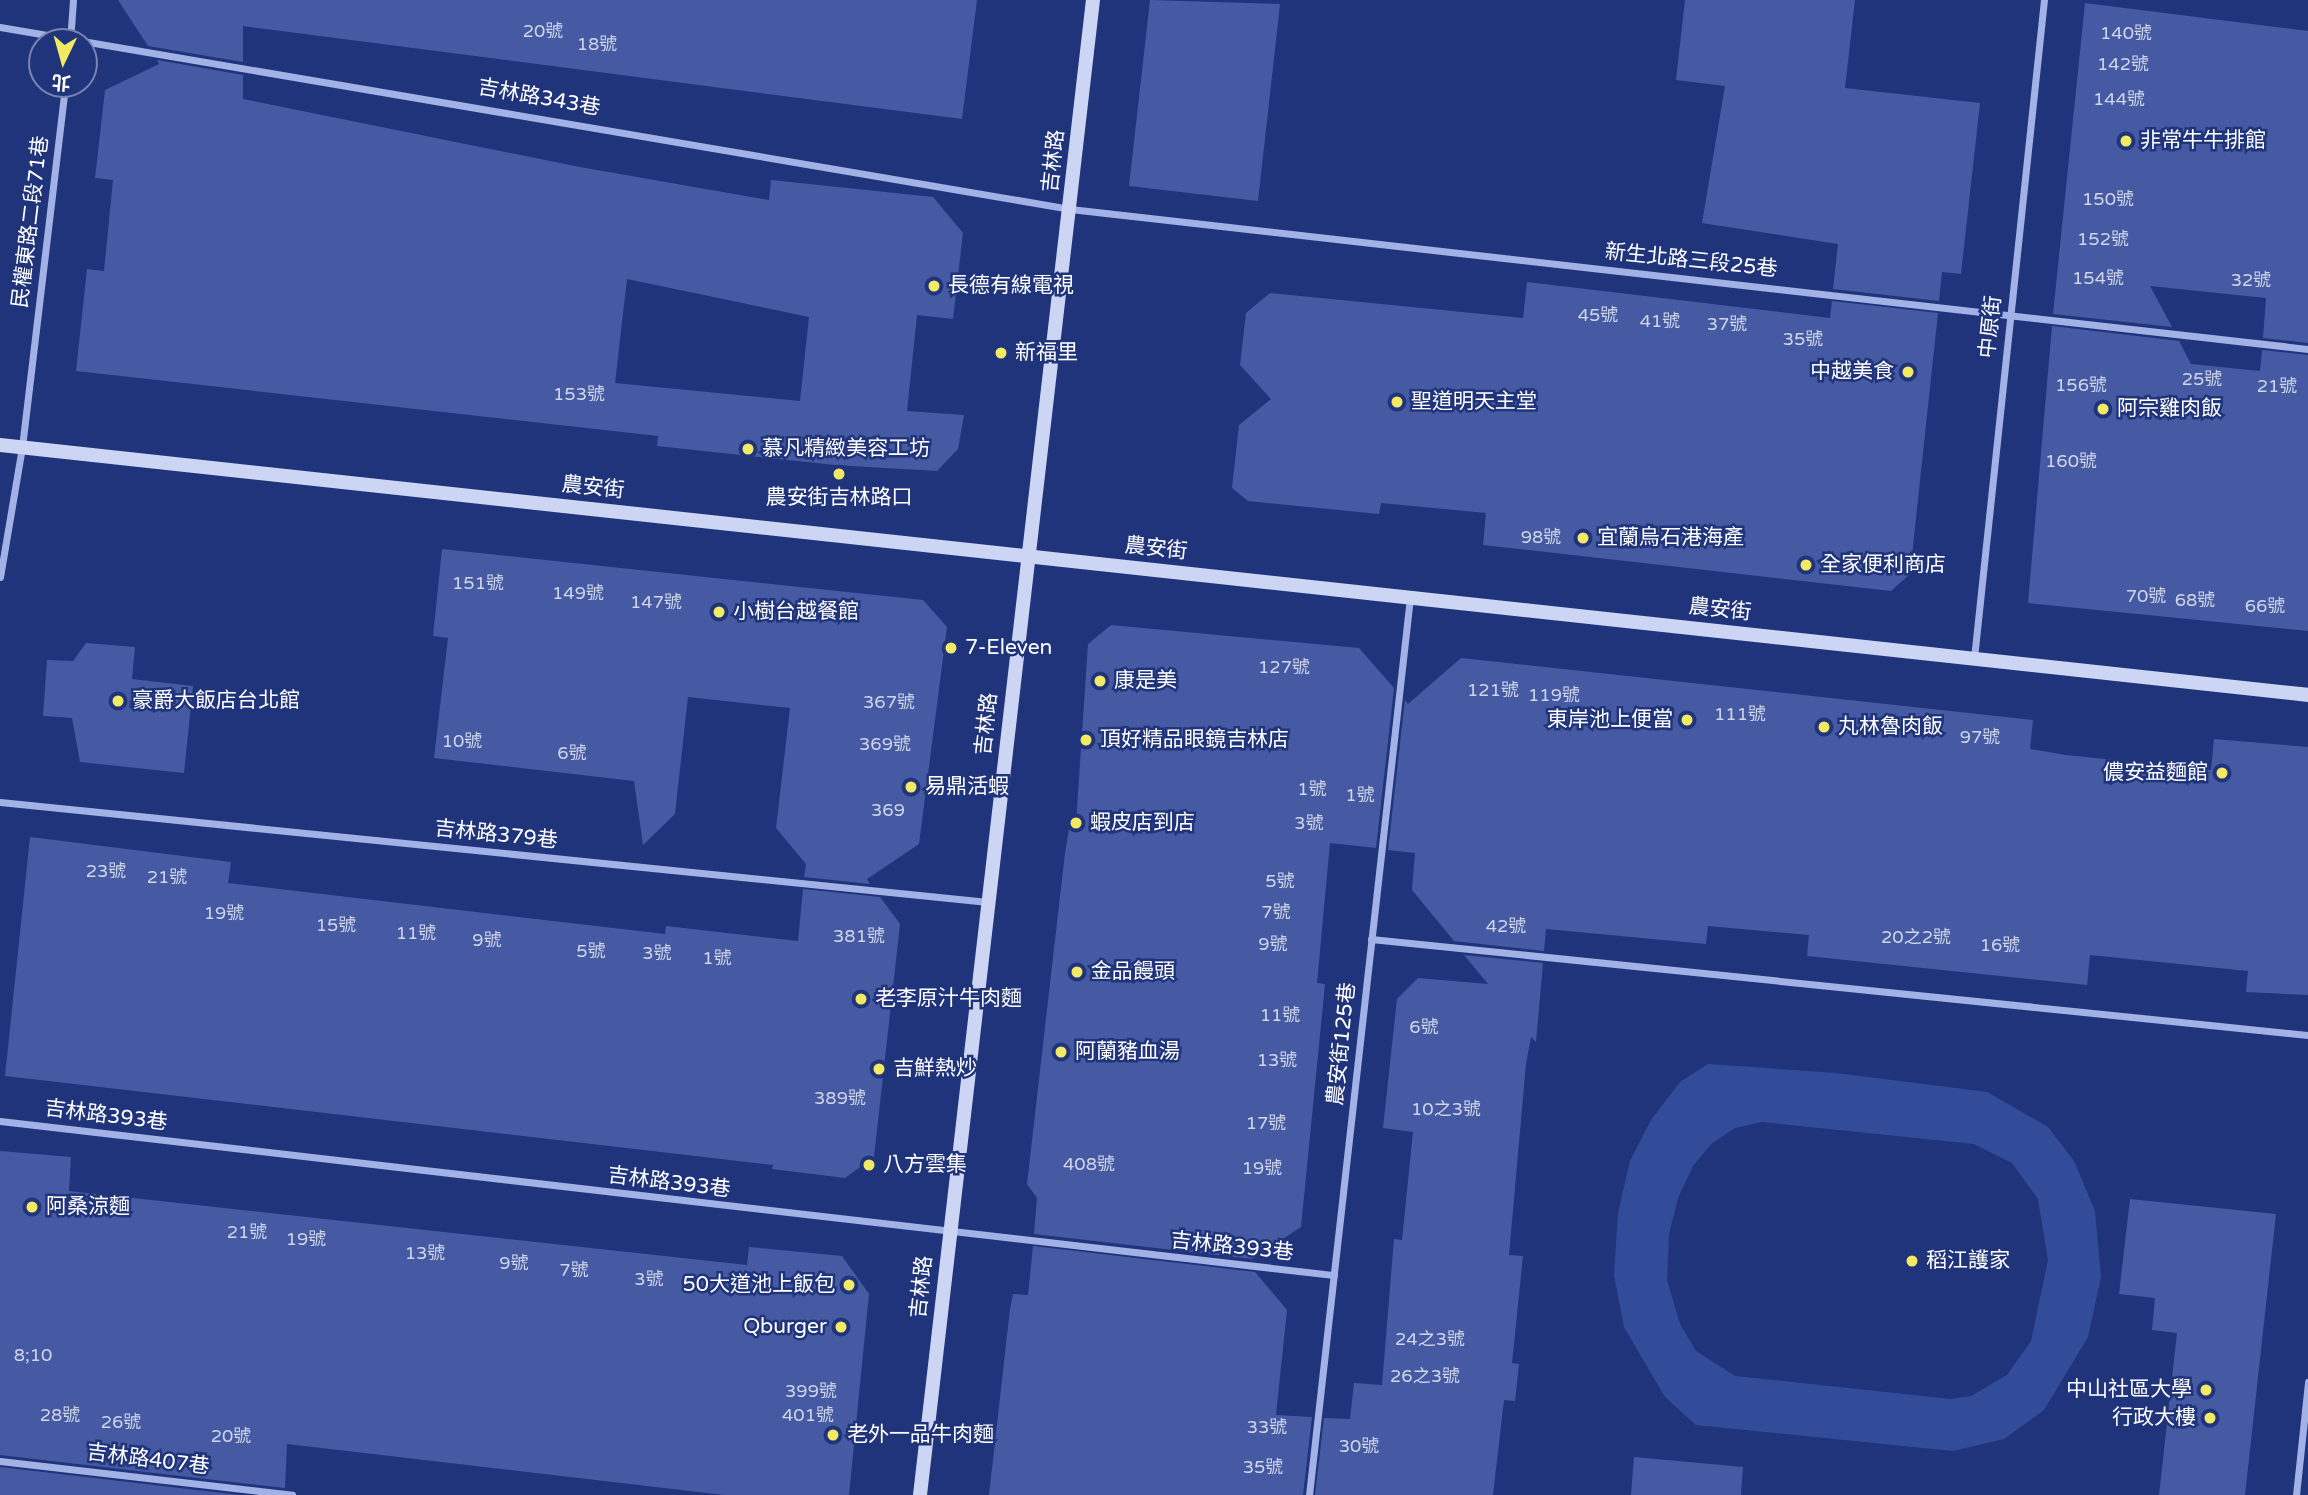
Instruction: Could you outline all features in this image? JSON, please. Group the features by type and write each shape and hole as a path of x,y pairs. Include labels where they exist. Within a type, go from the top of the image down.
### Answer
{"street":[{"path":"71,28 73,0"},
{"name":"吉林路","path":"920,1495 1093,0"},
{"name":"中原街","path":"1974,658 2044,0"},
{"name":"吉林路343巷","path":"0,27 28,31"},
{"name":"吉林路343巷","path":"98,43 1070,209"},
{"name":"民權東路二段71巷","path":"0,577 22,447 63,98"},
{"name":"新生北路三段25巷","path":"1070,209 2308,349"},
{"name":"農安街","path":"0,445 2308,695"},
{"name":"農安街125巷","path":"1309,1495 1410,598"},
{"name":"吉林路379巷","path":"0,802 989,902"},
{"path":"1371,939 2308,1035"},
{"name":"吉林路393巷","path":"0,1121 949,1234 1334,1275"},
{"path":"2296,1495 2308,1382"},
{"name":"吉林路407巷","path":"0,1461 292,1495"}],"shaded area":[{"path":"1708,1064 1836,1073 1987,1092 2048,1127 2074,1161 2095,1211 2101,1277 2088,1337 2044,1410 2004,1439 1953,1451 1696,1425 1665,1397 1624,1327 1614,1275 1618,1213 1630,1161 1651,1120 1680,1082","holes":["1762,1122 1974,1144 2012,1163 2038,1199 2048,1260 2031,1341 2007,1375 1971,1396 1951,1399 1735,1376 1696,1351 1680,1324 1667,1280 1669,1234 1678,1198 1693,1166 1711,1144 1735,1128"]}],"building":[{"path":"118,0 977,0 962,119 243,26 243,62 148,46"},
{"path":"1150,0 1280,4 1258,201 1129,186"},
{"path":"1685,0 1855,0 1845,88 1980,103 1961,274 1942,272 1939,301 1833,289 1838,244 1702,223 1725,86 1676,80"},
{"path":"2085,3 2308,31 2308,343 2263,338 2266,298 2150,286 2172,327 2053,314"},
{"path":"157,60 243,75 243,99 580,167 769,200 771,180 933,197 963,233 953,319 917,315 907,411 964,415 958,449 937,471 835,465 657,446 658,436 76,371 87,269 104,271 113,180 95,178 105,90 159,64","holes":["627,279 809,317 800,401 615,383"]},
{"path":"1527,282 1830,318 1832,301 1938,313 1910,574 1891,591 1483,545 1486,513 1381,503 1379,514 1248,501 1232,488 1239,425 1271,399 1240,365 1246,313 1270,293 1523,318"},
{"path":"2052,326 2179,341 2191,364 2260,371 2262,350 2308,355 2308,631 2028,603"},
{"path":"442,549 923,600 947,627 919,844 867,879 870,884 804,877 806,864 776,828 790,708 688,697 675,814 643,845 634,781 434,758 448,638 433,636"},
{"path":"1111,625 1359,648 1394,688 1376,848 1330,843 1317,983 1325,984 1301,1227 1252,1259 1034,1234 1037,1198 1027,1184 1065,853 1070,823 1076,823 1088,644"},
{"name":"豪爵大飯店台北館","path":"86,643 135,647 132,679 193,686 184,773 80,762 72,718 43,716 47,660 73,661"},
{"path":"1461,658 2033,720 2030,749 2066,755 2211,770 2214,739 2308,747 2308,995 2246,992 2248,971 2090,955 2087,985 1807,956 1809,935 1708,926 1706,944 1546,929 1544,951 1454,941 1412,890 1415,853 1388,850 1405,700 1408,704"},
{"path":"30,837 231,862 228,883 665,934 666,926 798,941 803,889 880,897 900,924 874,1157 845,1178 772,1169 773,1165 5,1076"},
{"path":"1464,955 1543,963 1536,1042 1531,1037 1526,1064 1509,1255 1523,1256 1512,1363 1519,1364 1515,1401 1504,1400 1493,1495 1315,1495 1324,1418 1350,1419 1354,1383 1382,1385 1394,1239 1402,1240 1413,1132 1383,1128 1397,999 1418,978 1488,984"},
{"path":"0,1151 71,1157 69,1191 747,1265 749,1247 842,1256 869,1294 849,1495 724,1495 287,1444 285,1488 0,1455"},
{"name":"行政大樓","path":"2130,1199 2276,1214 2245,1495 2159,1495 2177,1333 2152,1330 2155,1298 2119,1294"},
{"path":"1033,1246 1255,1272 1287,1310 1276,1415 1312,1417 1303,1495 989,1495 1010,1309 1013,1294 1028,1295"},
{"path":"1634,1457 1743,1467 1741,1495 1631,1495"},
{"path":"0,1467 239,1495 0,1495"}],"place":[{"name":"非常牛牛排館","path":"2126,141"},
{"name":"長德有線電視","path":"934,286"},
{"name":"新福里","path":"1001,353"},
{"name":"中越美食","path":"1908,372"},
{"name":"聖道明天主堂","path":"1397,402"},
{"name":"阿宗雞肉飯","path":"2103,409"},
{"name":"慕凡精緻美容工坊","path":"748,449"},
{"name":"農安街吉林路口","path":"839,474"},
{"name":"宜蘭烏石港海產","path":"1583,538"},
{"name":"全家便利商店","path":"1806,565"},
{"name":"小樹台越餐館","path":"719,612"},
{"name":"7-Eleven","path":"951,648"},
{"name":"康是美","path":"1100,681"},
{"name":"豪爵大飯店台北館","path":"118,701"},
{"name":"東岸池上便當","path":"1687,720"},
{"name":"丸林魯肉飯","path":"1824,727"},
{"name":"頂好精品眼鏡吉林店","path":"1086,740"},
{"name":"儂安益麵館","path":"2222,773"},
{"name":"易鼎活蝦","path":"911,787"},
{"name":"蝦皮店到店","path":"1076,823"},
{"name":"金品饅頭","path":"1077,972"},
{"name":"老李原汁牛肉麵","path":"861,999"},
{"name":"阿蘭豬血湯","path":"1061,1052"},
{"name":"吉鮮熱炒","path":"879,1069"},
{"name":"八方雲集","path":"869,1165"},
{"name":"阿桑涼麵","path":"32,1207"},
{"name":"稻江護家","path":"1912,1261"},
{"name":"50大道池上飯包","path":"849,1285"},
{"name":"Qburger","path":"841,1327"},
{"name":"中山社區大學","path":"2206,1390"},
{"name":"行政大樓","path":"2210,1418"},
{"name":"老外一品牛肉麵","path":"833,1435"}]}
